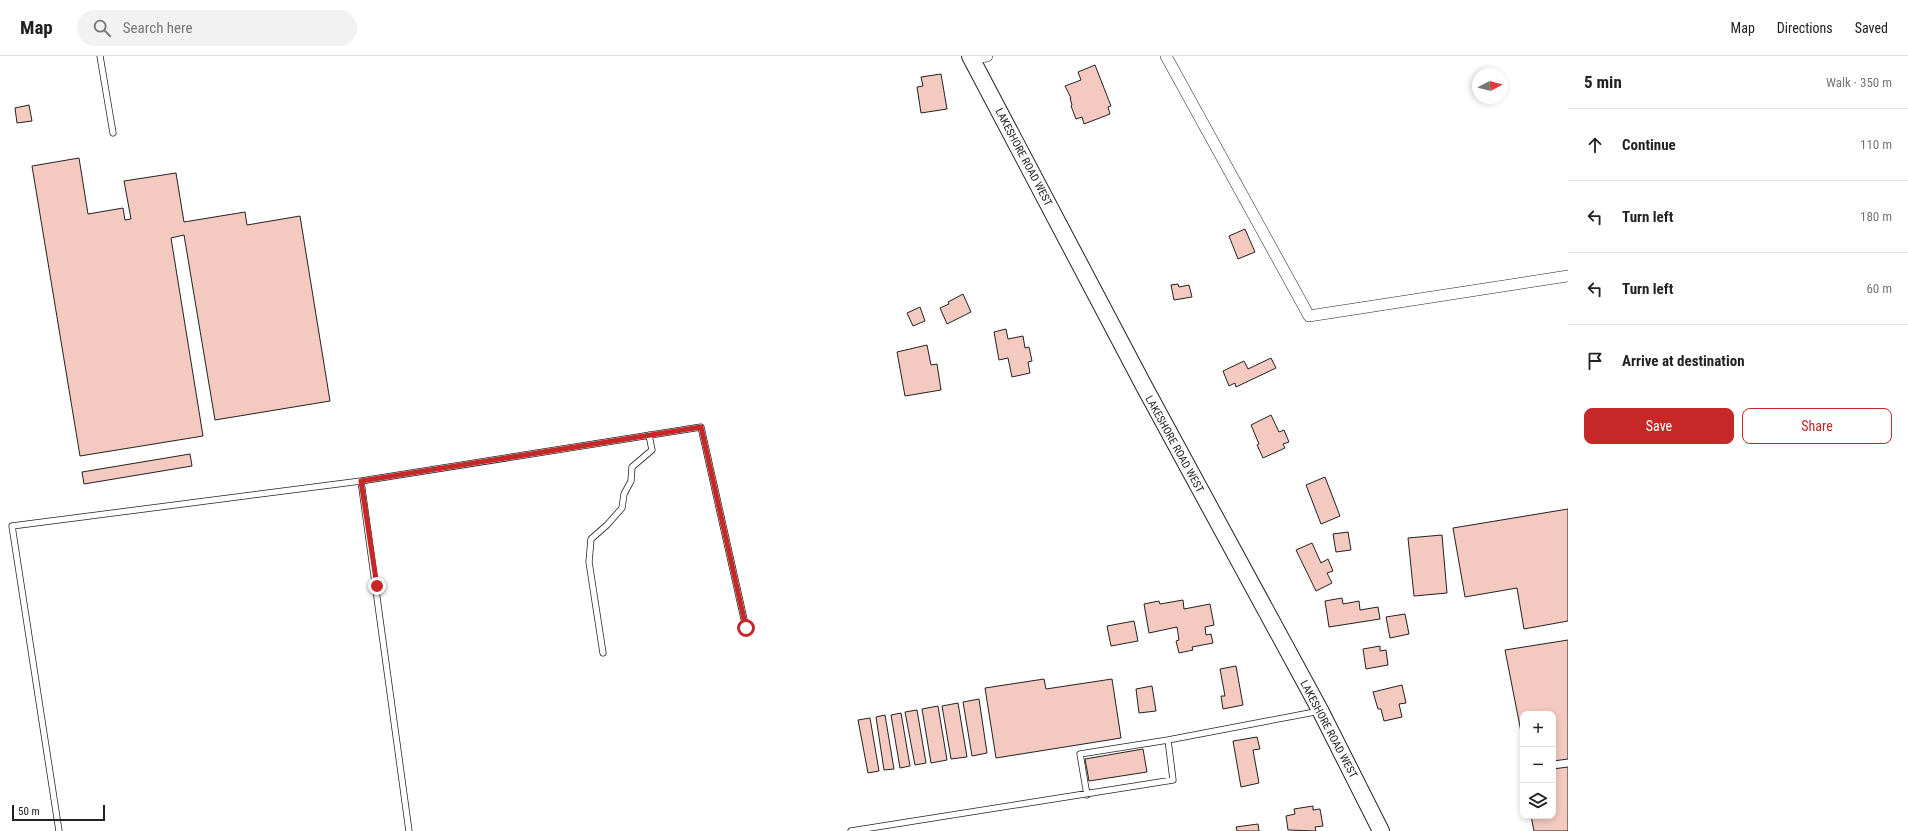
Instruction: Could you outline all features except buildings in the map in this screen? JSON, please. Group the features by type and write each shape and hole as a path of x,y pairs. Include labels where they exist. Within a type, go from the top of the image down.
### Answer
{"main road":[{"name":"LAKESHORE ROAD WEST","path":"976,57 1145,388 1320,710 1381,831"}],"street":[{"path":"1166,56 1309,316 1568,276"}],"lane":[{"path":"100,56 113,133"},
{"path":"59,831 12,526 361,481 701,427 746,628"},
{"path":"603,653 589,562 591,539 607,525 622,508 624,494 631,481 632,467 652,450 649,435"},
{"path":"361,481 409,831"},
{"path":"1087,795 1080,754 1168,740 1320,710"},
{"path":"851,831 1087,795 1174,780 1168,740"}],"route":[{"path":"377,586 361,481 701,427 746,628"}]}
